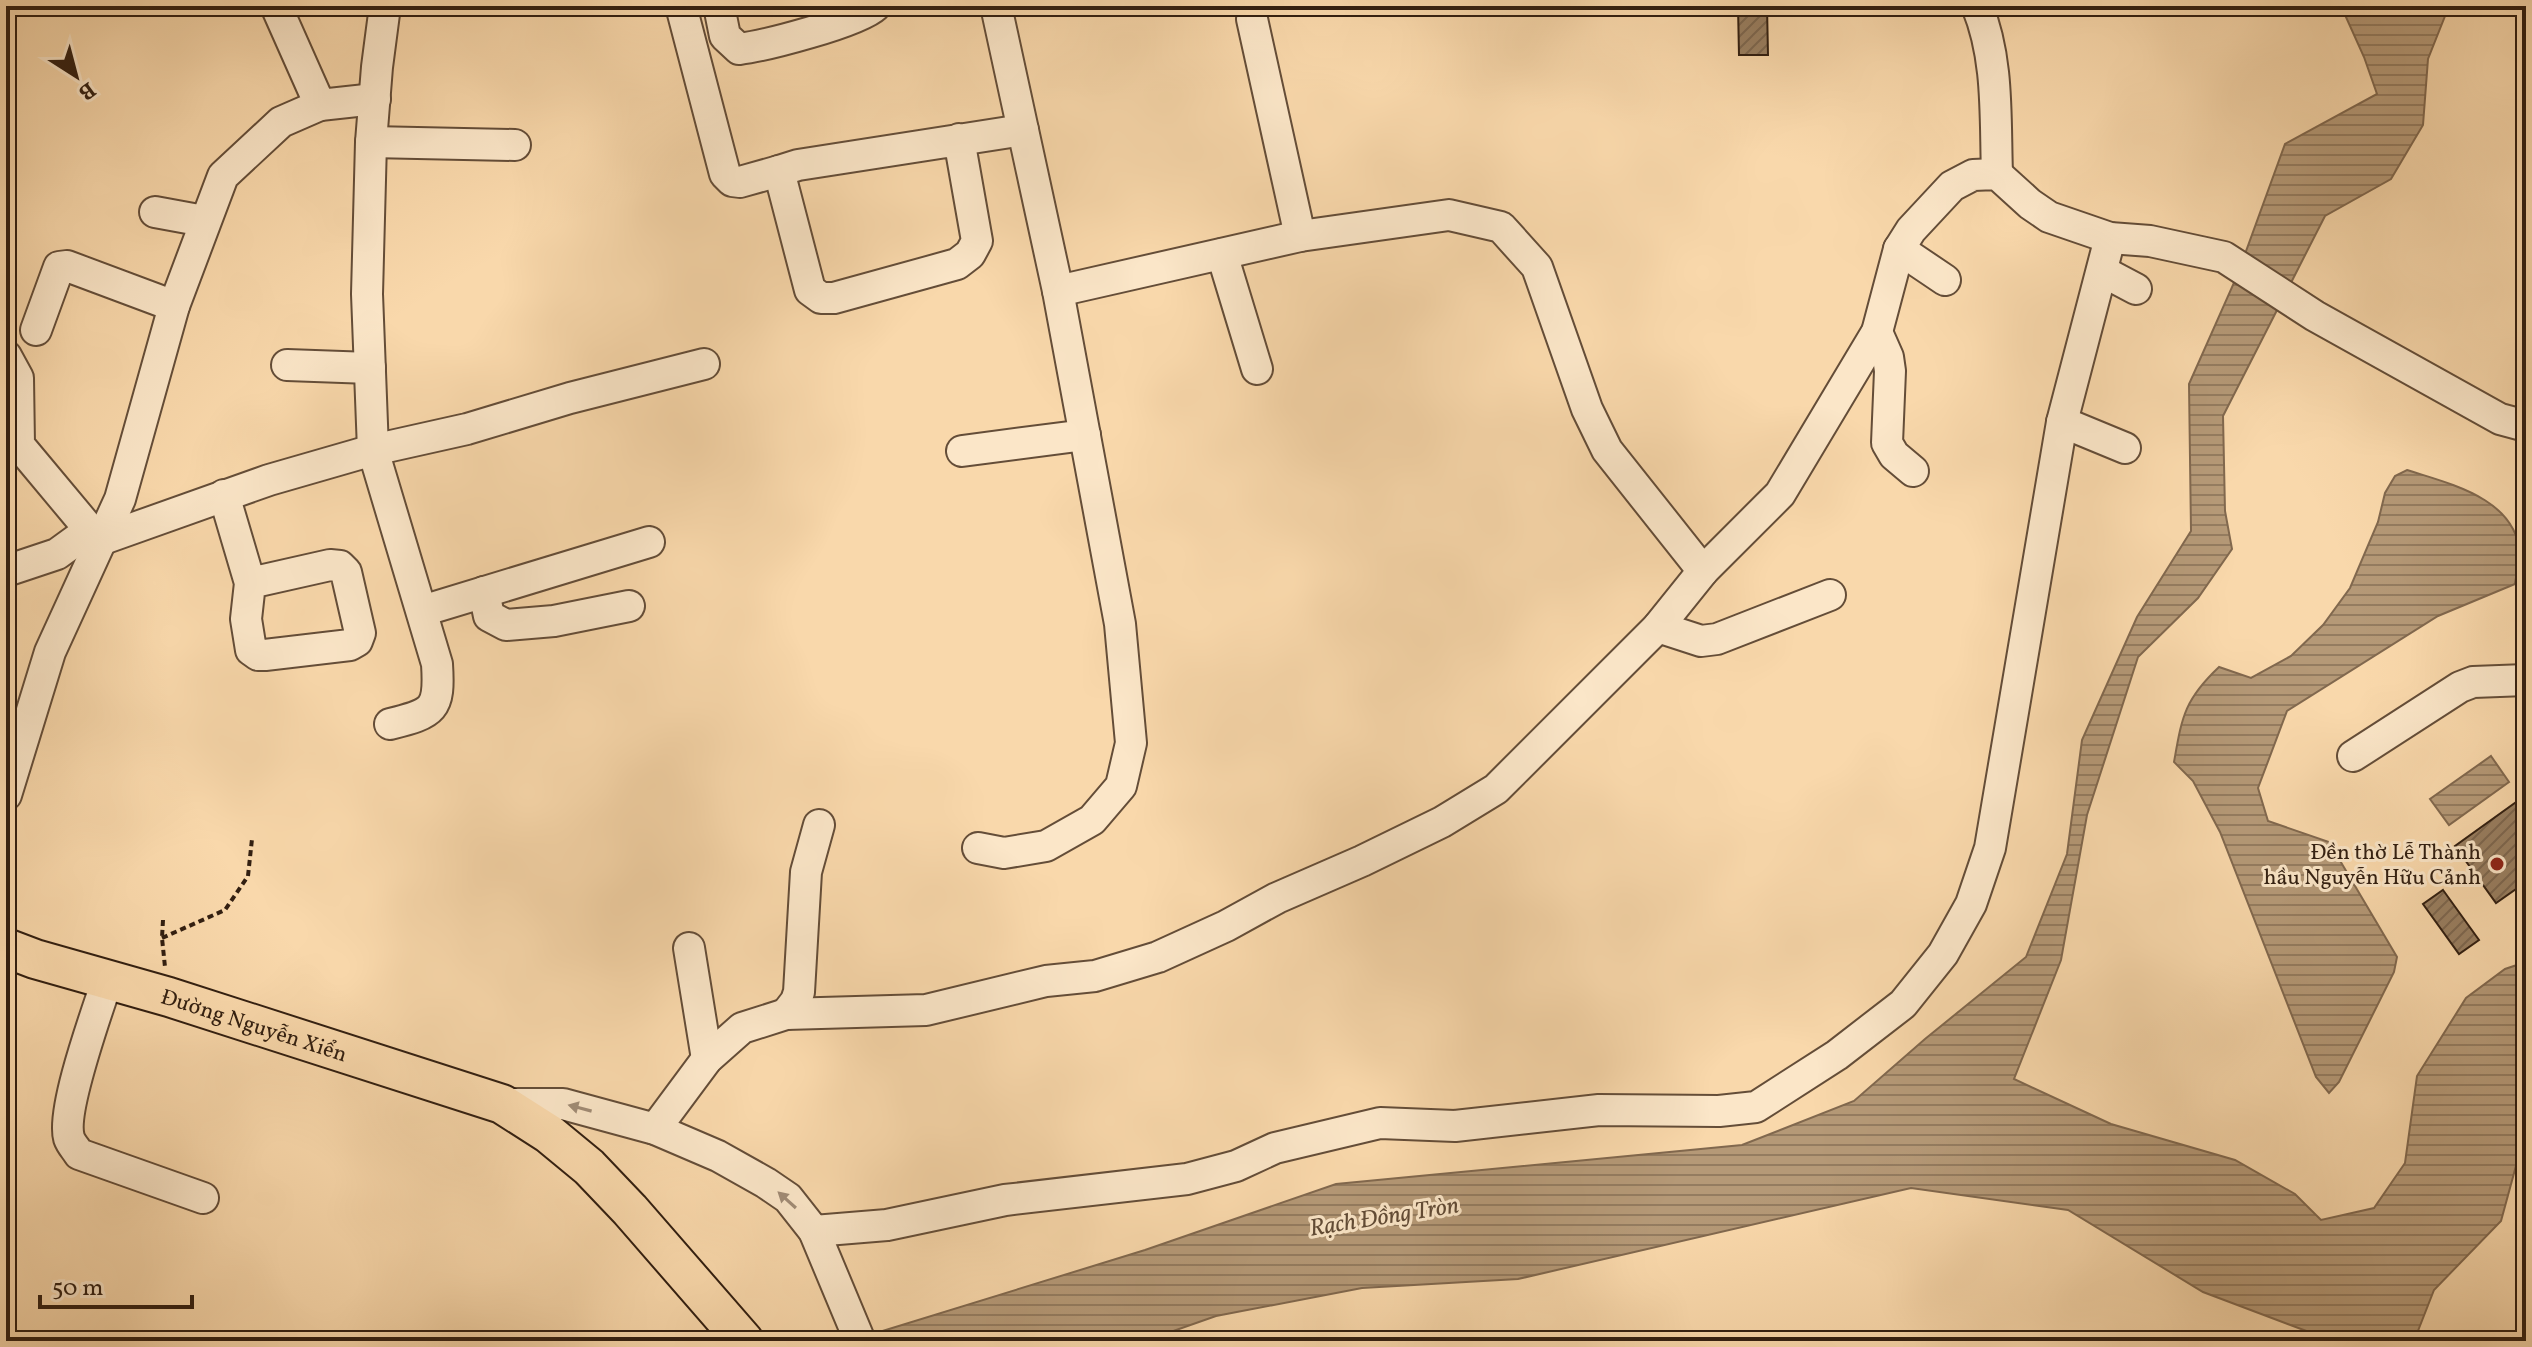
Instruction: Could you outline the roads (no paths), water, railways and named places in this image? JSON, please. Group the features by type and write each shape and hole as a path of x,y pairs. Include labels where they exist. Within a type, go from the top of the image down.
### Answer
{"main road":[{"name":"Đường Nguyễn Xiển","path":"6,948 502,1104 549,1134 589,1167 735,1330"}],"street":[{"path":"276,6 320,105"},
{"path":"385,6 371,142 367,294 373,450 437,664 439,695 432,707 419,716 390,724"},
{"path":"681,6 725,174 732,181 740,182 798,165 1023,130"},
{"path":"719,6 725,36 739,49 762,46 854,17 875,6"},
{"path":"978,848 1004,853 1046,846 1092,820 1121,786 1131,743 1120,624 1058,291 996,6"},
{"path":"1977,6 1991,58 1997,174"},
{"path":"1252,19 1300,236"},
{"path":"6,795 50,652 97,535 120,499 174,306 223,176 281,122 320,105 375,99"},
{"path":"779,171 810,290 821,298 834,298 957,264 970,254 977,241 959,139"},
{"path":"371,142 515,145"},
{"path":"655,1129 707,1059 742,1028 786,1014 926,1010 1046,981 1095,976 1158,957 1429,828 1496,789 1658,627 1703,571 1780,494 1877,332 1899,249 1911,230 1952,186 1973,175 1997,174 2049,217 2110,238 2150,241 2224,257 2315,316 2500,419 2526,426"},
{"path":"155,212 204,221"},
{"path":"1058,291 1300,236 1449,215 1501,227 1537,267 1587,409 1607,450 1703,571"},
{"path":"814,1231 887,1225 1005,1200 1187,1179 1236,1166 1275,1148 1380,1123 1455,1126 1599,1110 1719,1111 1756,1107 1837,1055 1903,1004 1943,954 1971,904 1993,833 2062,422 2110,238"},
{"path":"1899,249 1945,280"},
{"path":"1222,254 1257,369"},
{"path":"36,330 59,267 67,266 174,306"},
{"path":"2102,271 2136,289"},
{"path":"1877,332 1888,357 1890,371 1887,443 1894,455 1913,471"},
{"path":"6,356 18,378 12,443 97,535"},
{"path":"6,571 57,554 97,535 373,450 467,429 570,398 704,364"},
{"path":"287,365 370,368"},
{"path":"2062,422 2125,448"},
{"path":"962,451 1085,435"},
{"path":"224,495 250,583"},
{"path":"422,611 649,542"},
{"path":"484,592 489,616 506,625 554,621 629,606"},
{"path":"1658,627 1701,641 1717,639 1830,595"},
{"path":"2353,756 2460,687 2473,682 2526,680"},
{"path":"786,1014 799,992 806,872 819,825"},
{"path":"689,948 707,1059"},
{"path":"107,981 84,1052 68,1118 69,1139 79,1154 203,1198"},
{"name":"Đường Nguyễn Xiển","path":"502,1104 563,1104 655,1129 718,1156 766,1183 788,1198 814,1231 855,1329"}],"water":[{"name":"Rạch Đồng Tròn","path":"2341,6 2449,6 2428,59 2423,125 2391,179 2325,216 2223,416 2225,511 2232,549 2198,598 2138,657 2087,815 2061,960 2014,1079 2111,1124 2235,1160 2295,1194 2321,1220 2374,1208 2405,1163 2417,1076 2466,998 2505,969 2526,962 2526,1129 2501,1221 2434,1290 2414,1341 2375,1341 2317,1335 2203,1292 2068,1210 1911,1188 1518,1279 1362,1288 1216,1316 1145,1341 850,1341 1145,1250 1336,1184 1742,1145 1854,1101 2026,957 2067,854 2082,740 2137,617 2191,531 2189,384 2237,276 2285,144 2377,94"},
{"path":"2407,470 2461,488 2494,507 2507,519 2516,535 2520,558 2515,584 2438,616 2287,711 2258,788 2268,821 2329,842 2397,957 2394,972 2339,1082 2329,1093 2316,1077 2220,832 2193,781 2174,762 2186,710 2198,689 2219,667 2251,678 2291,656 2323,625 2350,588 2378,522 2385,493 2395,476"},
{"path":"2491,756 2509,782 2449,825 2430,799"}],"place":[{"name":"Đền thờ Lễ Thành hầu Nguyễn Hữu Cảnh","path":"2497,864"}]}
